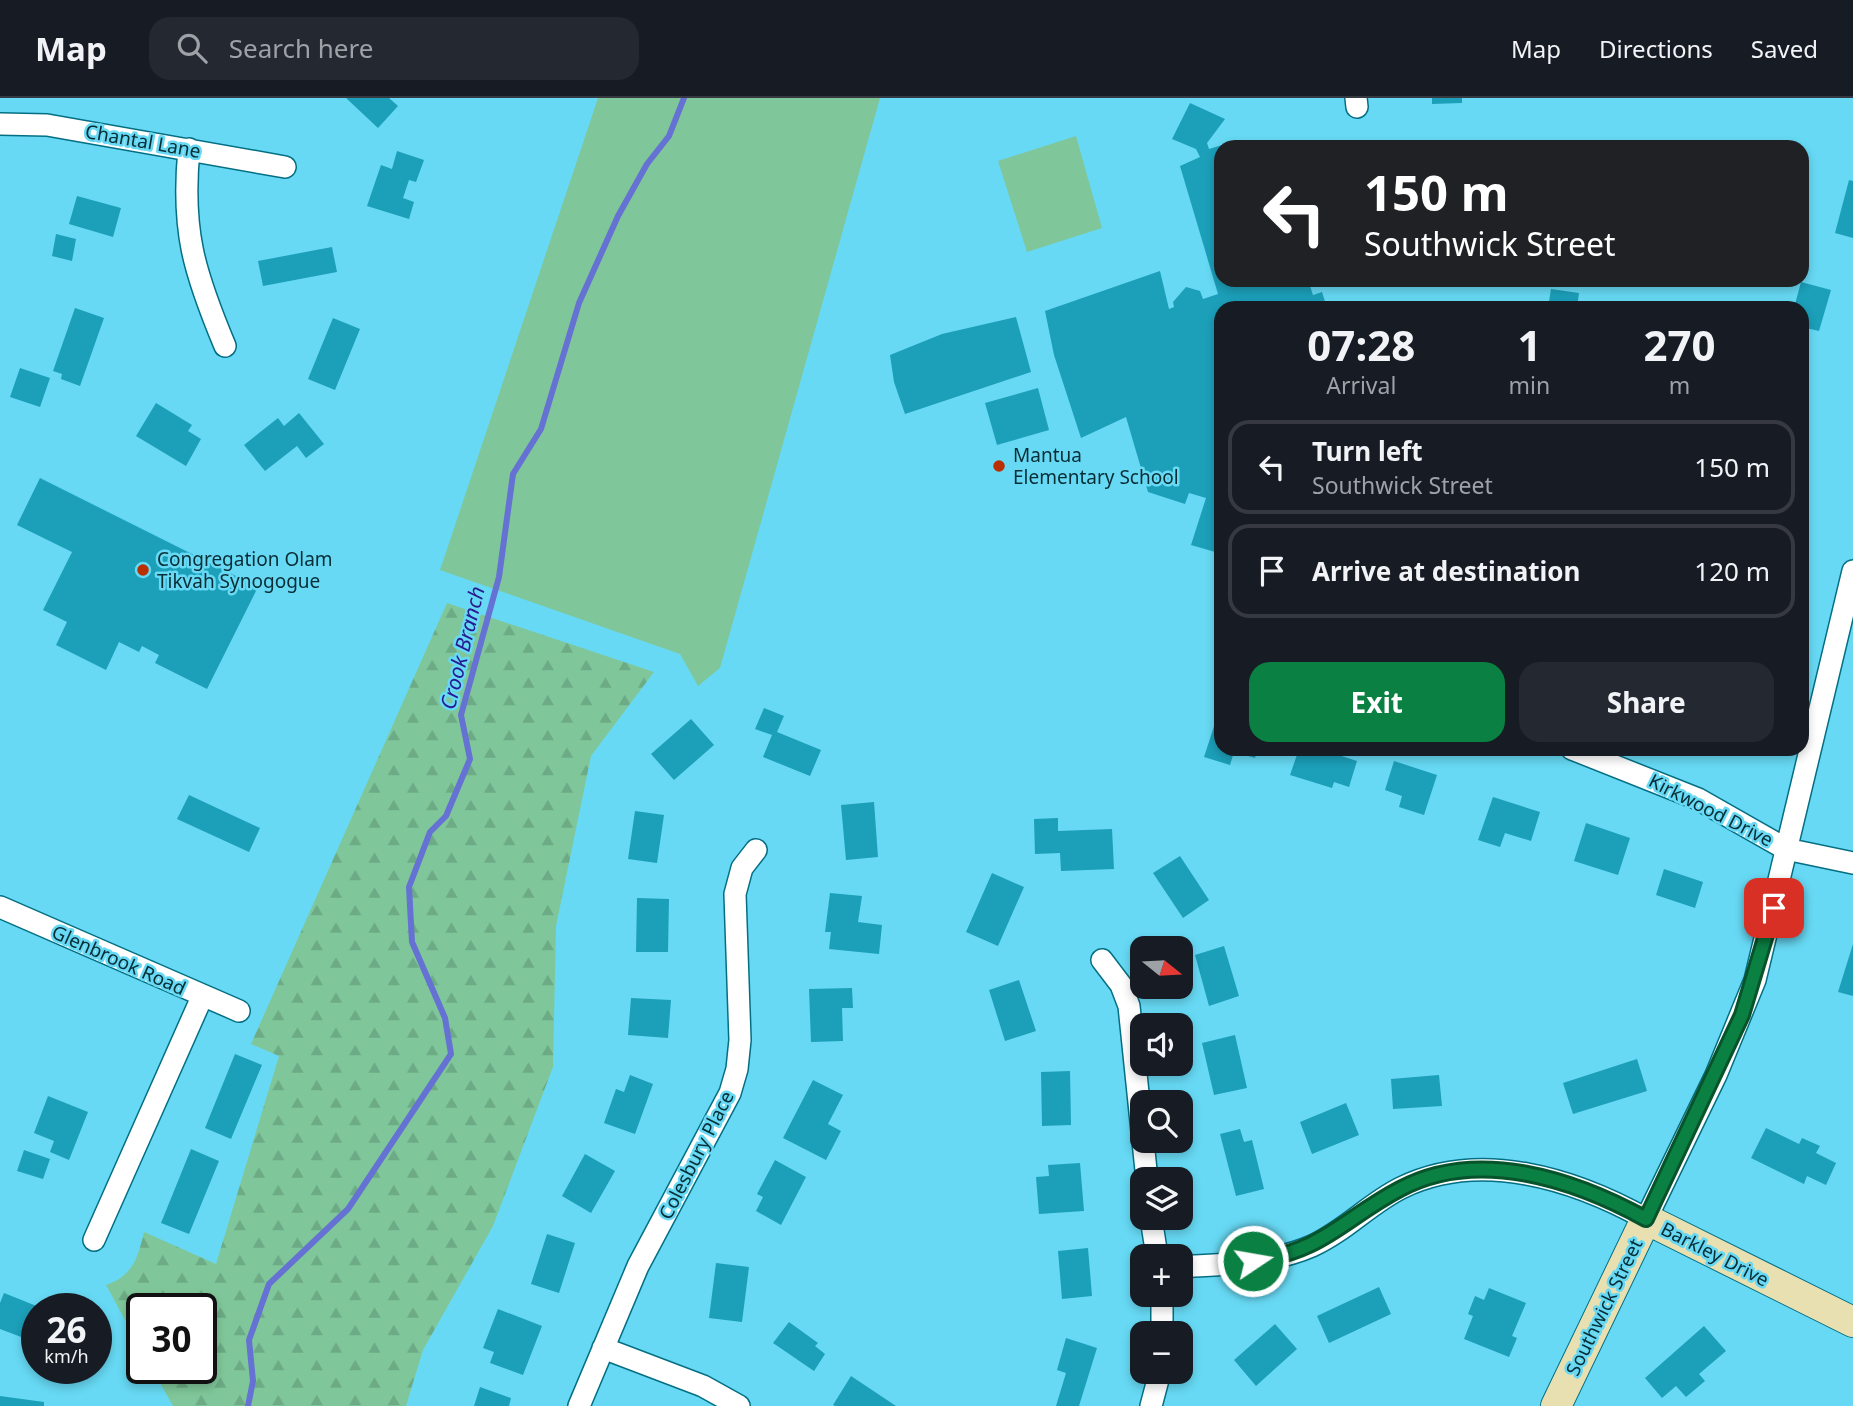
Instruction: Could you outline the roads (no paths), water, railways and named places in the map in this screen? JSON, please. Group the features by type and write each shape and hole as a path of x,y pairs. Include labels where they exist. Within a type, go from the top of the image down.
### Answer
{"street":[{"name":"Chantal Lane","path":"0,124 47,125 285,167"},
{"path":"189,149 186,219 195,268 225,346"},
{"name":"Southwick Street","path":"1809,753 1853,570"},
{"name":"Kirkwood Drive","path":"1591,756 1698,799 1786,849 1853,863"},
{"name":"Southwick Street","path":"1556,1406 1742,1015 1769,932 1808,756"},
{"name":"Colesbury Place","path":"579,1406 638,1266 721,1113 734,1081 740,1040 735,894 742,868 756,850"},
{"name":"Glenbrook Road","path":"0,907 202,998 239,1011"},
{"path":"1102,960 1121,985 1129,1006 1146,1167"},
{"path":"94,1240 202,998"},
{"name":"Barkley Drive","path":"1193,1266 1237,1264 1294,1252 1331,1236 1402,1187 1430,1177 1457,1173 1504,1172 1555,1179 1581,1188 1853,1322"},
{"path":"603,1348 703,1386 739,1406"},
{"path":"1151,1406 1157,1384"}],"waterway":[{"name":"Crook Branch","path":"248,1406 253,1381 249,1340 269,1284 348,1209 451,1054 445,1018 412,942 409,887 430,832 446,816 470,759 461,715 499,577 513,474 541,429 579,303 618,216 647,164 669,136 684,98"}],"place":[{"name":"Mantua Elementary School","path":"999,466"},
{"name":"Congregation Olam Tikvah Synogogue","path":"143,570"}]}
